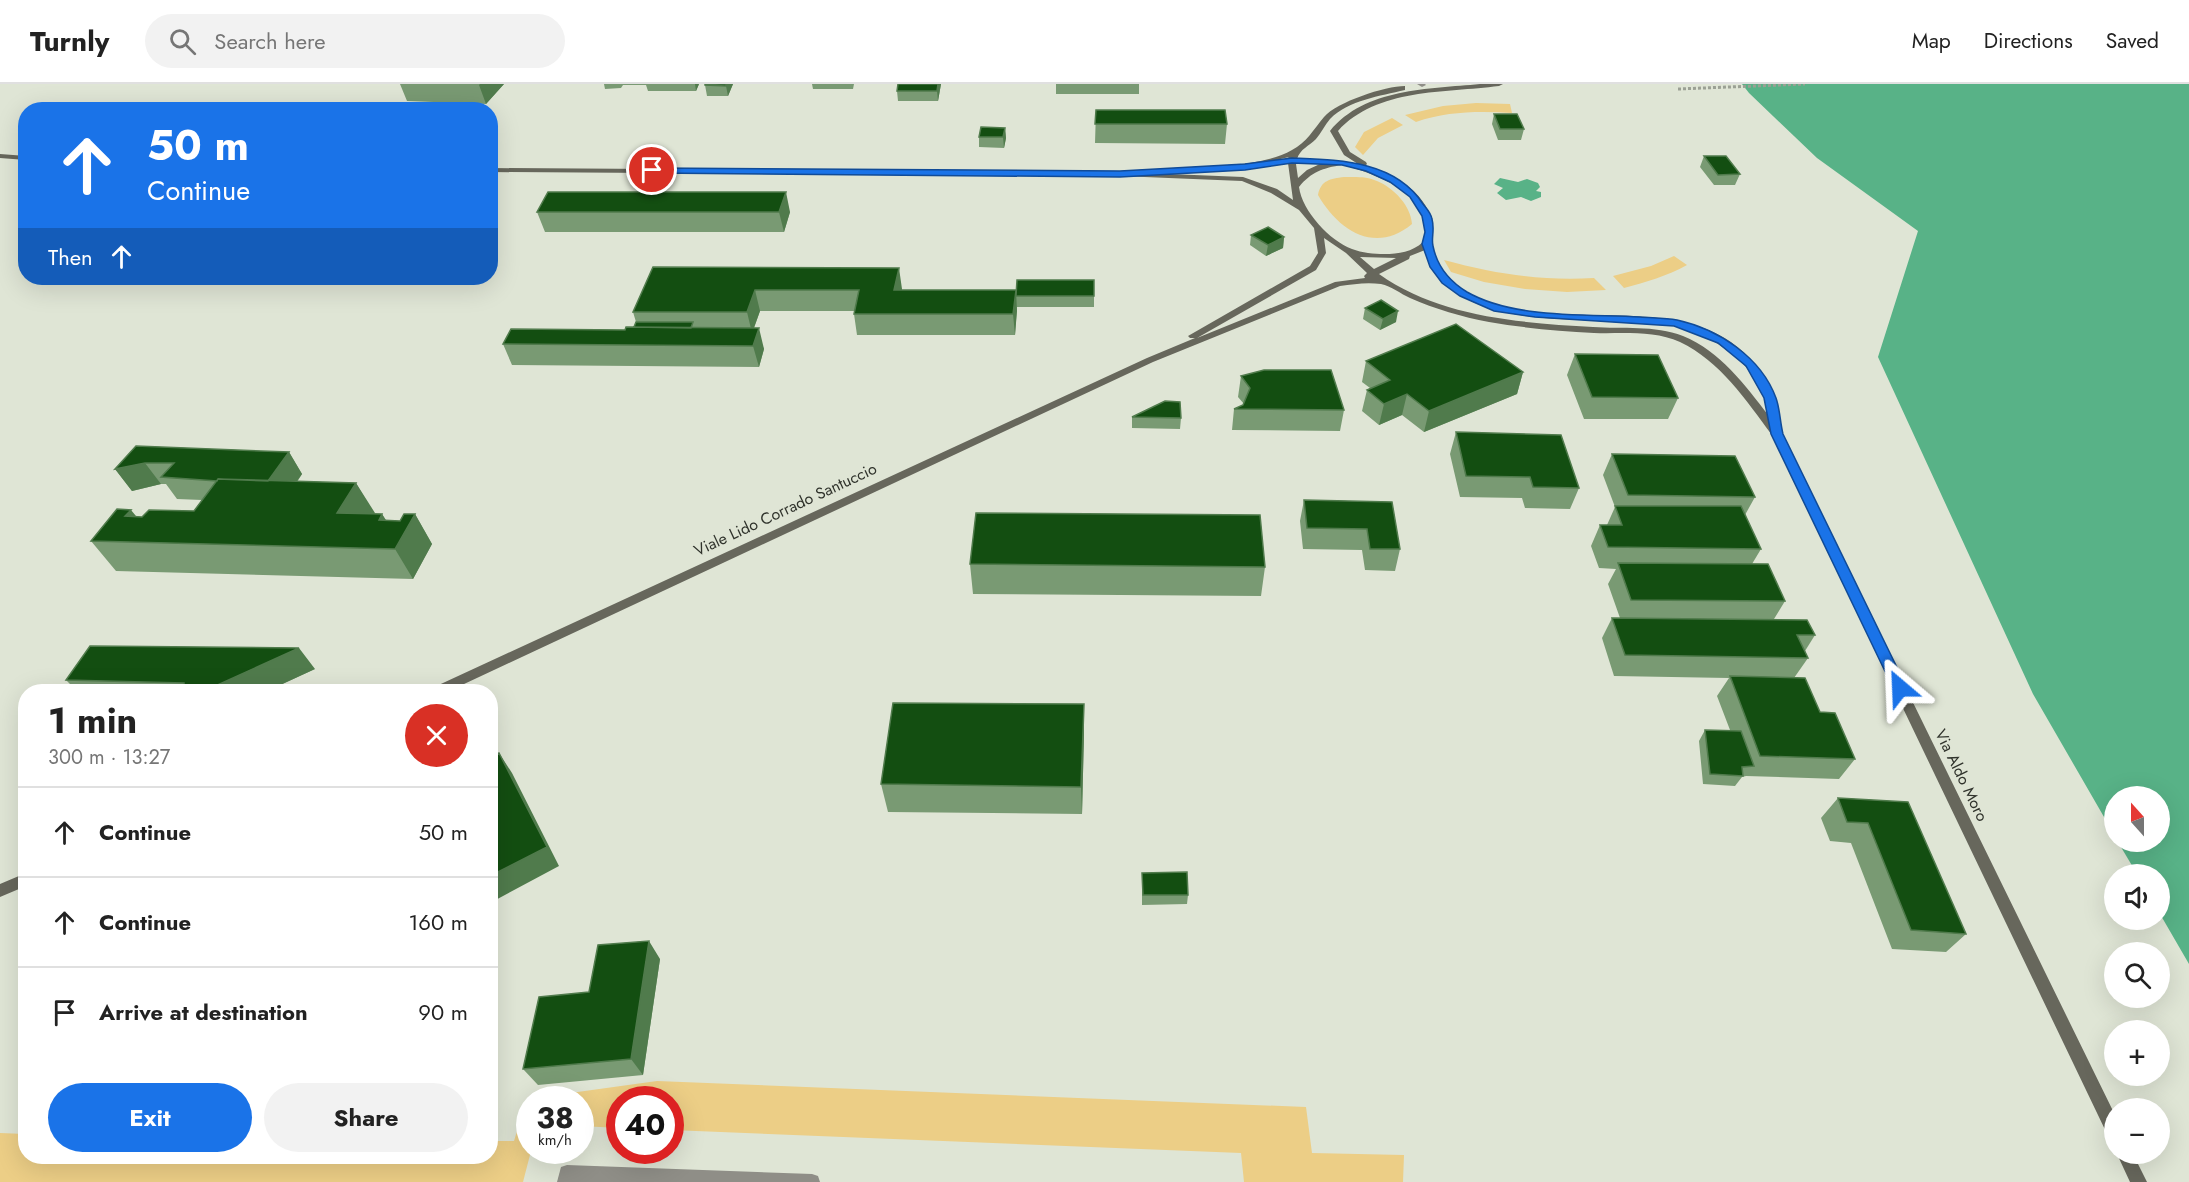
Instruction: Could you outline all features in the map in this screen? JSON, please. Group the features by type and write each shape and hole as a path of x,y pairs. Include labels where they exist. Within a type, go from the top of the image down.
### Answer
{"street":[{"path":"1301,208 1295,187 1294,156 1313,137 1328,117 1343,106 1376,93 1430,84"},
{"path":"1499,84 1416,92 1398,96 1355,112 1340,122 1334,131 1347,153 1369,168 1394,180 1413,195 1426,216 1430,232 1427,244 1435,267 1446,281 1464,294 1498,309 1574,318 1675,323 1722,341 1751,364 1770,398 1777,434"},
{"path":"0,156 18,157"},
{"path":"1120,174 1245,167 1294,156 1369,168"},
{"path":"1295,187 1304,174 1319,166 1342,162"},
{"path":"498,170 1120,174 1243,179 1274,191 1301,208 1329,239 1349,251 1386,282 1448,308 1489,320 1575,329 1653,332 1680,338 1702,351 1726,370 1777,434"},
{"path":"1150,360 1313,268 1322,254 1318,226"},
{"path":"1150,360 1338,284 1358,280 1413,254 1427,244"},
{"path":"1349,251 1378,257 1413,254"},
{"path":"1358,280 1386,282"},
{"name":"Viale Lido Corrado Santuccio","path":"451,684 1150,360"},
{"name":"Via Aldo Moro","path":"1777,434 2104,1109"},
{"path":"0,891 18,883"},
{"path":"2130,1164 2139,1182"},
{"path":"565,1182 567,1173 812,1182"}],"path":[{"path":"1678,88 1805,84"}],"shaded area":[{"path":"1742,84 2189,84 2189,964 2169,930 2170,864 2131,864 2124,852 2170,852 2170,786 2104,786 2104,817 2033,694 1878,357 1918,231 1817,158"},
{"path":"1476,103 1510,104 1512,113 1464,113 1416,122 1405,115 1443,106"},
{"path":"1392,118 1403,125 1378,138 1363,155 1355,147 1364,132"},
{"path":"1344,177 1369,178 1390,188 1405,204 1412,224 1398,233 1371,238 1347,228 1326,208 1318,195 1324,183"},
{"path":"1500,178 1518,182 1527,179 1538,183 1540,187 1536,191 1541,192 1541,197 1531,201 1521,197 1506,200 1497,193 1503,188 1494,184"},
{"path":"1674,256 1687,265 1664,276 1624,288 1613,276 1651,266"},
{"path":"1444,260 1518,275 1594,278 1606,290 1567,292 1525,289 1484,282 1451,272"},
{"path":"657,1081 1306,1107 1312,1153 1404,1155 1403,1182 1244,1182 1241,1153 684,1131 684,1086 621,1086"},
{"path":"606,1088 606,1127 594,1127 594,1090"},
{"path":"0,1133 18,1134 18,1164 498,1164 498,1141 514,1141 516,1135 516,1164 528,1164 523,1182 0,1182"}],"building":[{"path":"726,84 726,86 705,85"},
{"path":"898,84 938,84 937,91 897,91"},
{"path":"1096,110 1225,110 1227,124 1095,124"},
{"path":"1494,114 1517,114 1524,129 1500,129"},
{"path":"981,127 1005,128 1003,137 979,137"},
{"path":"1704,156 1726,156 1740,174 1718,175"},
{"path":"548,192 786,192 779,212 537,212"},
{"path":"1268,227 1284,237 1268,245 1251,235"},
{"path":"653,267 899,268 894,290 1016,290 1013,314 854,314 859,290 755,290 747,312 633,312"},
{"path":"1017,280 1094,280 1094,296 1016,296"},
{"path":"1381,300 1398,311 1383,319 1365,308"},
{"path":"636,322 693,322 691,328 634,327"},
{"path":"1456,324 1523,372 1429,411 1407,394 1384,404 1367,390 1390,380 1366,361"},
{"path":"626,327 759,328 753,346 503,344 511,329 625,330"},
{"path":"1575,354 1658,355 1678,398 1592,397"},
{"path":"1264,370 1331,370 1344,410 1234,409 1243,405 1250,388 1241,376"},
{"path":"1165,401 1180,402 1181,418 1132,417"},
{"path":"1456,432 1561,435 1579,488 1533,487 1530,477 1466,476"},
{"path":"136,446 289,452 268,481 218,479 217,481 161,477 174,463 145,463 115,469"},
{"path":"1612,454 1735,456 1755,497 1628,495"},
{"path":"218,479 356,483 337,513 382,514 379,520 400,521 404,514 415,514 395,549 91,541 117,509 131,510 125,516 142,517 149,510 194,511"},
{"path":"1304,500 1392,502 1400,549 1370,549 1367,529 1307,528"},
{"path":"1615,506 1741,506 1761,549 1608,547 1600,525 1622,525"},
{"path":"976,513 1260,515 1265,567 970,564"},
{"path":"1618,563 1768,564 1785,601 1631,600"},
{"path":"1612,618 1807,620 1815,635 1797,635 1808,658 1625,655"},
{"path":"90,646 299,648 220,684 66,680"},
{"path":"1730,676 1805,678 1820,712 1835,713 1855,759 1760,756"},
{"path":"893,703 1084,704 1081,787 881,784"},
{"path":"1705,730 1741,731 1754,766 1742,767 1743,776 1710,774"},
{"path":"498,753 547,847 498,872"},
{"path":"1838,798 1908,802 1966,934 1911,930 1868,823 1847,822"},
{"path":"1187,872 1188,895 1143,895 1142,873"},
{"path":"649,941 631,1059 523,1069 539,997 589,992 598,945"}],"route":[{"path":"652,170 1120,174 1245,167 1292,161 1342,162 1369,168 1394,180 1413,195 1426,216 1430,232 1427,244 1435,267 1446,281 1464,294 1498,309 1584,318 1675,323 1722,341 1751,364 1770,398 1777,434 1900,688"}]}
